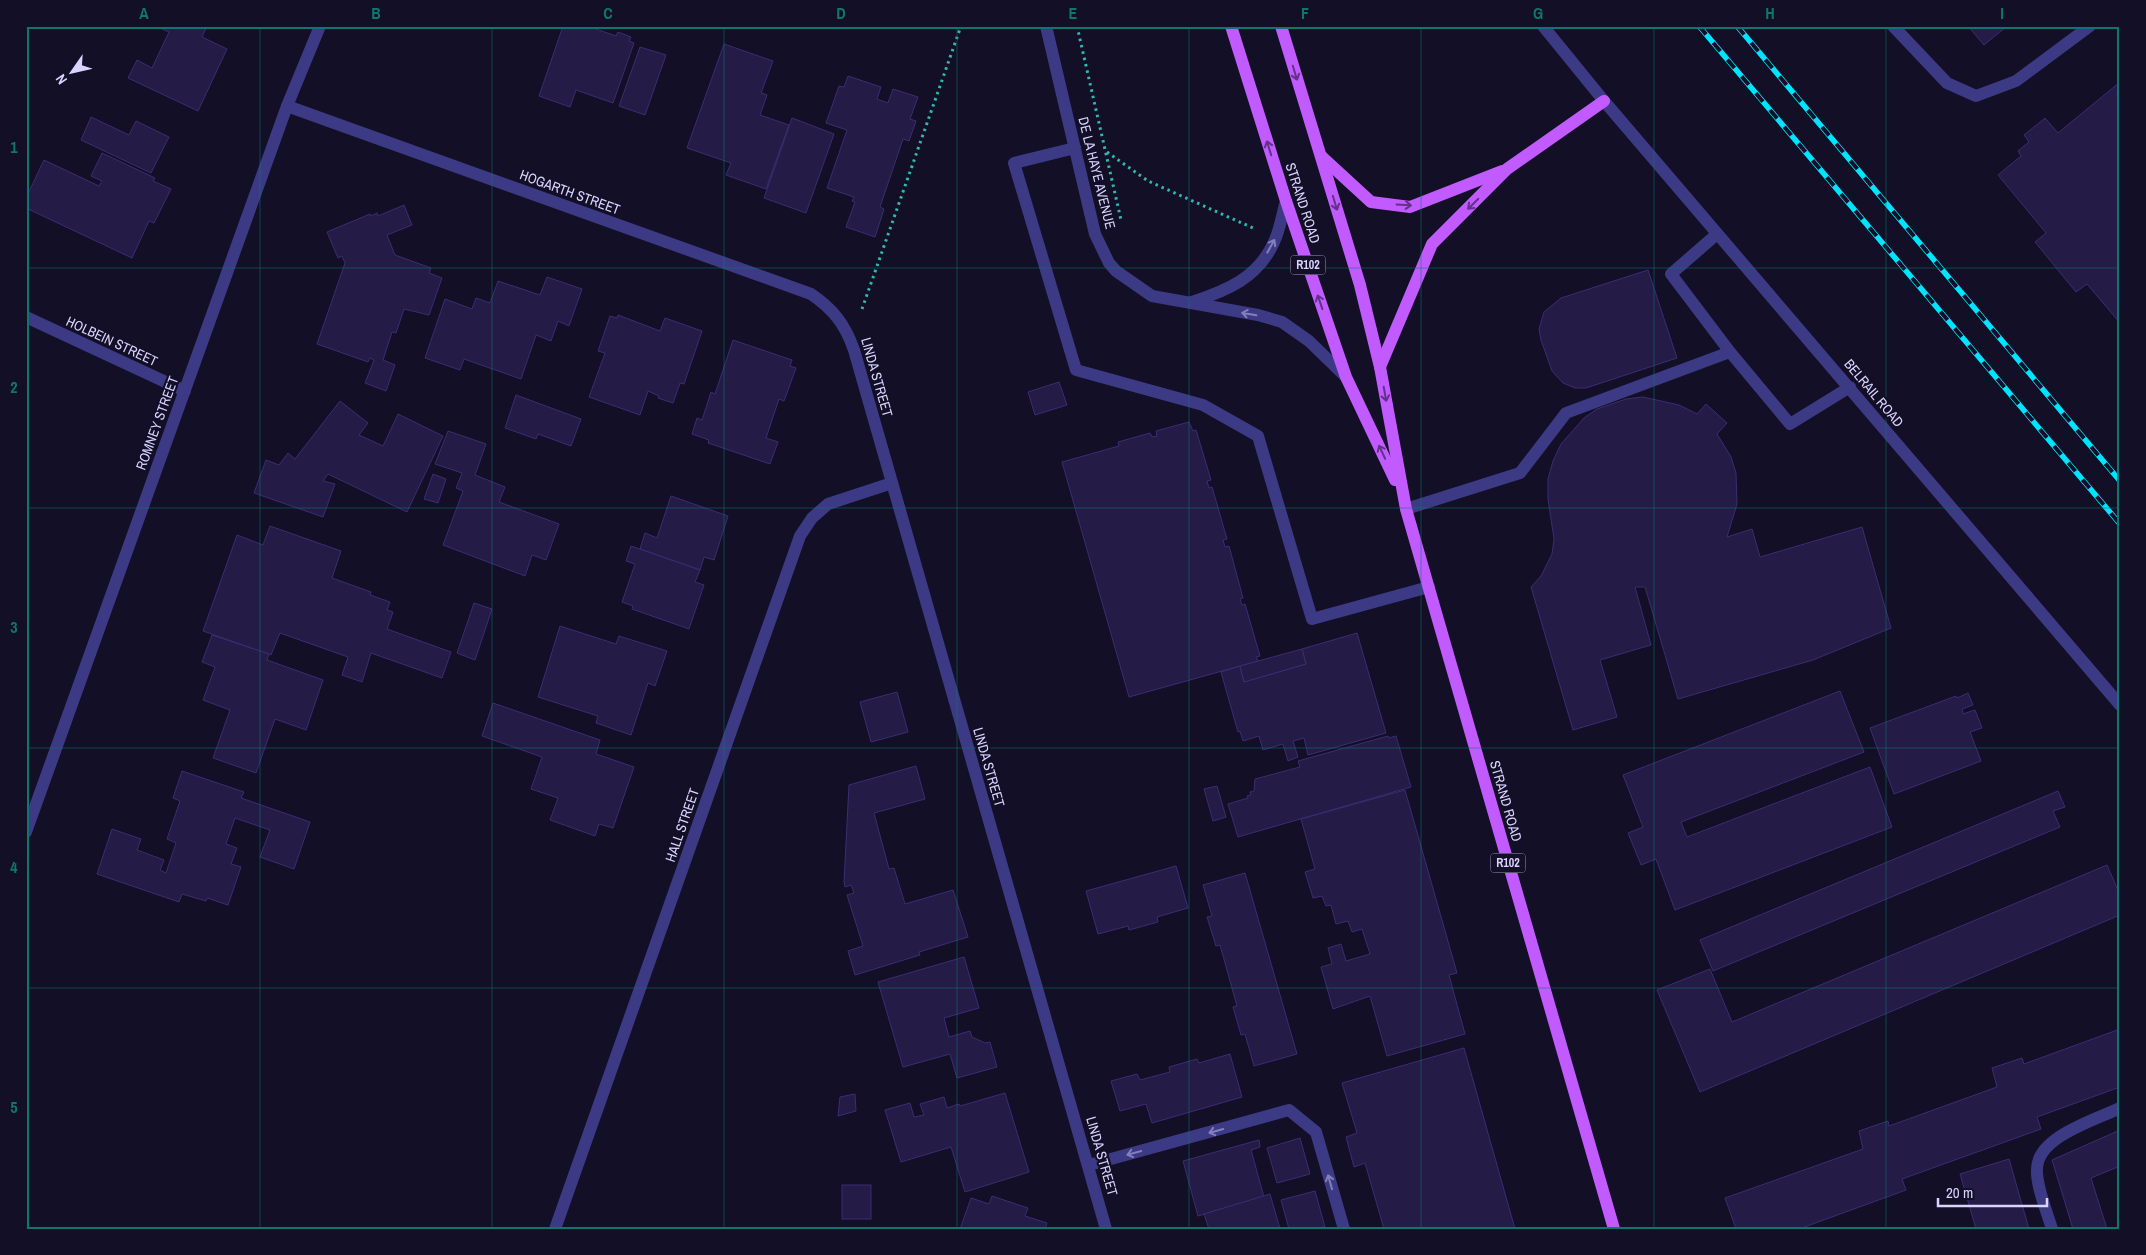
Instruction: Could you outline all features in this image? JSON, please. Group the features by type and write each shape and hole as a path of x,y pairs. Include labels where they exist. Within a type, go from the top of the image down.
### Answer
{"main road":[{"name":"STRAND ROAD","path":"1231,26 1286,201 1346,377 1403,496"},
{"name":"STRAND ROAD","path":"1281,26 1360,285 1380,367 1406,509 1614,1229"},
{"path":"1380,367 1432,244 1507,169 1604,101"},
{"path":"1321,156 1371,202 1410,207 1507,169"}],"street":[{"name":"ROMNEY STREET","path":"26,832 287,106 320,26"},
{"name":"DE LA HAYE AVENUE","path":"1046,26 1095,234 1109,263 1116,271 1152,296 1192,302 1282,322 1309,341 1346,377"},
{"name":"BELRAIL ROAD","path":"1543,26 1716,234 1850,387 2120,705"},
{"path":"1893,26 1946,83 1976,96 2016,81 2090,26"},
{"name":"HOGARTH STREET","path":"287,106 811,294 838,315"},
{"path":"1075,148 1014,163 1076,370 1203,405 1258,436 1312,619 1429,587"},
{"name":"DE LA HAYE AVENUE","path":"1192,302 1232,287 1245,279 1263,261 1275,242 1286,201"},
{"path":"1716,234 1671,274 1730,352 1790,424 1850,387"},
{"name":"LINDA STREET","path":"838,315 848,331 854,350 1106,1229"},
{"name":"HOLBEIN STREET","path":"26,317 184,391"},
{"path":"1406,509 1520,473 1566,413 1730,352"},
{"name":"HALL STREET","path":"555,1229 800,536 812,518 828,504 892,484"},
{"path":"2052,1229 2037,1170 2042,1152 2053,1140 2120,1108"},
{"path":"1089,1165 1289,1110 1316,1132 1344,1229"}],"path":[{"path":"862,309 961,26"},
{"path":"1077,26 1121,220"},
{"path":"1107,152 1148,181 1256,229"}],"building":[{"path":"156,26 207,26 202,37 227,49 198,111 128,78 137,60 152,68 169,32"},
{"path":"563,26 587,26 616,36 618,32 631,37 629,41 634,43 613,103 576,90 570,107 539,96"},
{"path":"1968,26 2007,26 1984,45"},
{"path":"724,44 773,61 761,93 767,95 760,115 789,125 766,189 726,175 731,163 687,148"},
{"path":"640,47 666,55 645,115 619,106"},
{"path":"848,76 881,87 877,99 888,103 893,89 918,97 910,119 916,121 909,141 903,139 880,207 884,209 875,237 846,227 855,202 852,201 854,197 827,188 847,130 826,123 839,86 844,87"},
{"path":"2120,82 2120,323 2087,284 2076,292 2035,242 2046,233 1998,175 2021,156 2018,151 2029,142 2024,135 2045,118 2058,133"},
{"path":"91,117 129,135 136,121 169,137 151,173 81,140"},
{"path":"792,118 834,134 806,213 764,198"},
{"path":"102,153 155,178 153,181 171,189 154,223 149,221 132,258 26,208 26,198 44,160 99,186 102,181 91,176"},
{"path":"404,205 412,225 387,235 395,255 431,268 429,273 442,278 429,315 404,309 396,333 392,332 383,360 395,365 386,391 365,383 374,360 370,358 368,362 317,344 345,263 342,256 338,258 327,232 370,214 371,216 377,213 378,216"},
{"path":"1648,270 1677,358 1586,388 1575,388 1563,383 1552,371 1541,340 1539,329 1544,312 1561,298"},
{"path":"547,277 582,289 569,326 558,321 551,341 536,335 521,379 464,359 460,370 425,358 445,299 472,309 476,298 490,303 498,281 540,295"},
{"path":"618,315 660,331 665,318 702,331 684,384 680,383 673,403 658,398 659,396 648,391 640,415 589,397 605,353 598,351 610,316 617,318"},
{"path":"733,340 792,360 790,366 796,368 784,401 779,399 766,438 778,442 770,464 708,443 709,440 692,434 697,418 702,420 711,392 715,394"},
{"path":"1059,382 1067,405 1035,415 1028,392"},
{"path":"516,395 581,419 571,446 538,434 536,439 505,428"},
{"path":"1643,397 1679,405 1697,414 1706,404 1727,423 1717,434 1731,457 1736,473 1737,504 1727,537 1752,529 1760,557 1862,527 1891,628 1813,660 1678,699 1645,587 1635,587 1651,645 1600,660 1617,717 1573,730 1531,587 1541,576 1552,554 1554,539 1548,499 1548,479 1553,461 1561,444 1584,418 1597,409 1626,399"},
{"path":"340,401 368,423 359,435 383,446 398,414 443,436 407,512 328,474 323,481 335,484 323,517 254,493 266,460 279,465 288,453 295,459"},
{"path":"1189,422 1193,431 1196,430 1211,480 1207,481 1209,488 1212,487 1227,539 1223,540 1225,547 1229,546 1243,598 1240,599 1242,605 1245,604 1260,656 1256,657 1258,661 1129,697 1062,462 1119,446 1118,442 1150,433 1152,437 1157,436 1156,431"},
{"path":"448,431 486,444 475,475 505,487 499,502 559,524 546,560 532,555 525,576 443,545 463,491 456,488 462,473 435,464"},
{"path":"433,474 446,479 438,503 424,499"},
{"path":"671,496 728,516 714,560 704,557 700,570 640,549 645,533 657,538"},
{"path":"270,526 341,551 332,578 371,592 370,595 390,602 387,610 393,612 387,629 451,652 442,678 371,653 362,682 342,675 348,657 280,633 271,655 203,631 237,535 263,545"},
{"path":"631,546 700,570 695,582 704,585 689,629 632,609 633,606 622,602 635,564 626,561"},
{"path":"474,603 492,609 475,660 457,653"},
{"path":"560,626 616,644 619,636 667,651 655,686 648,683 631,735 596,723 598,716 538,697"},
{"path":"1357,633 1386,733 1308,755 1304,738 1293,741 1298,757 1288,761 1283,744 1263,750 1259,736 1243,741 1240,731 1238,732 1221,672 1240,666 1244,682 1306,664 1302,649"},
{"path":"212,635 269,654 267,660 323,680 306,730 275,719 256,773 213,758 230,710 203,700 215,667 202,662"},
{"path":"1302,649 1306,664 1244,682 1240,666"},
{"path":"1840,691 1864,752 1681,822 1687,837 1870,767 1892,827 1675,910 1656,859 1641,865 1628,833 1643,827 1623,775"},
{"path":"897,692 908,732 871,742 860,702"},
{"path":"1968,693 1973,705 1962,709 1963,714 1975,710 1982,728 1970,732 1981,761 1894,794 1870,728"},
{"path":"493,703 600,740 596,754 634,767 613,828 599,824 595,836 550,820 558,798 531,789 542,757 482,736"},
{"path":"1388,736 1389,738 1396,736 1411,787 1238,837 1228,804 1248,798 1247,796 1251,795 1250,792 1254,791 1255,779 1300,767 1298,761"},
{"path":"916,766 925,799 874,813 889,869 894,868 905,904 953,890 968,937 919,952 920,955 855,975 848,951 863,946 847,895 854,893 851,885 845,887 844,882 849,785"},
{"path":"182,771 244,792 241,798 310,822 294,869 260,857 270,830 235,818 226,844 237,848 231,864 241,867 228,905 207,898 206,901 182,894 179,902 97,874 112,829 141,839 137,850 164,860 160,870 166,873 176,843 167,839 180,801 173,798"},
{"path":"1217,786 1226,817 1213,821 1204,789"},
{"path":"1405,790 1457,973 1449,975 1465,1034 1387,1056 1370,996 1333,1009 1321,967 1332,964 1328,948 1341,944 1346,961 1370,954 1362,929 1352,932 1348,921 1336,924 1331,905 1326,906 1322,896 1313,898 1305,872 1315,869 1301,819"},
{"path":"2058,791 2065,807 2053,811 2060,827 1713,971 1700,940"},
{"path":"2107,865 2120,895 2120,915 1700,1092 1657,990 1710,969 1732,1022"},
{"path":"1176,866 1188,908 1157,917 1158,922 1129,930 1128,926 1098,934 1086,891"},
{"path":"1245,873 1297,1054 1254,1066 1245,1034 1241,1035 1233,1007 1237,1006 1220,945 1216,946 1207,917 1212,916 1203,885"},
{"path":"964,957 979,1008 944,1018 949,1037 970,1031 972,1037 985,1043 990,1042 997,1067 957,1078 950,1054 903,1067 878,982"},
{"path":"2120,1029 2120,1087 2037,1117 2041,1129 1902,1179 1906,1190 1799,1229 1736,1229 1725,1198 1863,1149 1859,1131 1888,1121 1889,1126 1997,1087 1992,1068 2022,1058 2024,1064"},
{"path":"1464,1048 1515,1229 1384,1229 1365,1163 1354,1167 1346,1137 1357,1133 1342,1083"},
{"path":"1230,1054 1242,1097 1152,1123 1146,1104 1120,1111 1111,1081 1137,1074 1140,1080 1170,1072 1169,1067 1197,1059 1199,1063"},
{"path":"1005,1093 1029,1172 965,1192 951,1147 901,1162 885,1110 910,1103 914,1117 924,1115 920,1104 944,1097 947,1108"},
{"path":"855,1094 856,1111 838,1116 840,1097"},
{"path":"2120,1130 2120,1166 2091,1178 2107,1229 2073,1229 2052,1160"},
{"path":"1300,1138 1310,1174 1277,1183 1267,1148"},
{"path":"1259,1140 1260,1147 1251,1150 1264,1197 1198,1216 1183,1161"},
{"path":"2009,1159 2029,1229 1976,1229 1960,1174"},
{"path":"842,1185 871,1185 871,1219 842,1219"},
{"path":"1315,1191 1325,1227 1289,1229 1281,1200"},
{"path":"1270,1194 1280,1229 1209,1229 1204,1214"},
{"path":"992,1196 1028,1208 1025,1216 1047,1223 1045,1229 960,1229 971,1198 989,1204"}],"railway":[{"path":"1699,26 2120,524"},
{"path":"1737,26 2120,481"}]}
